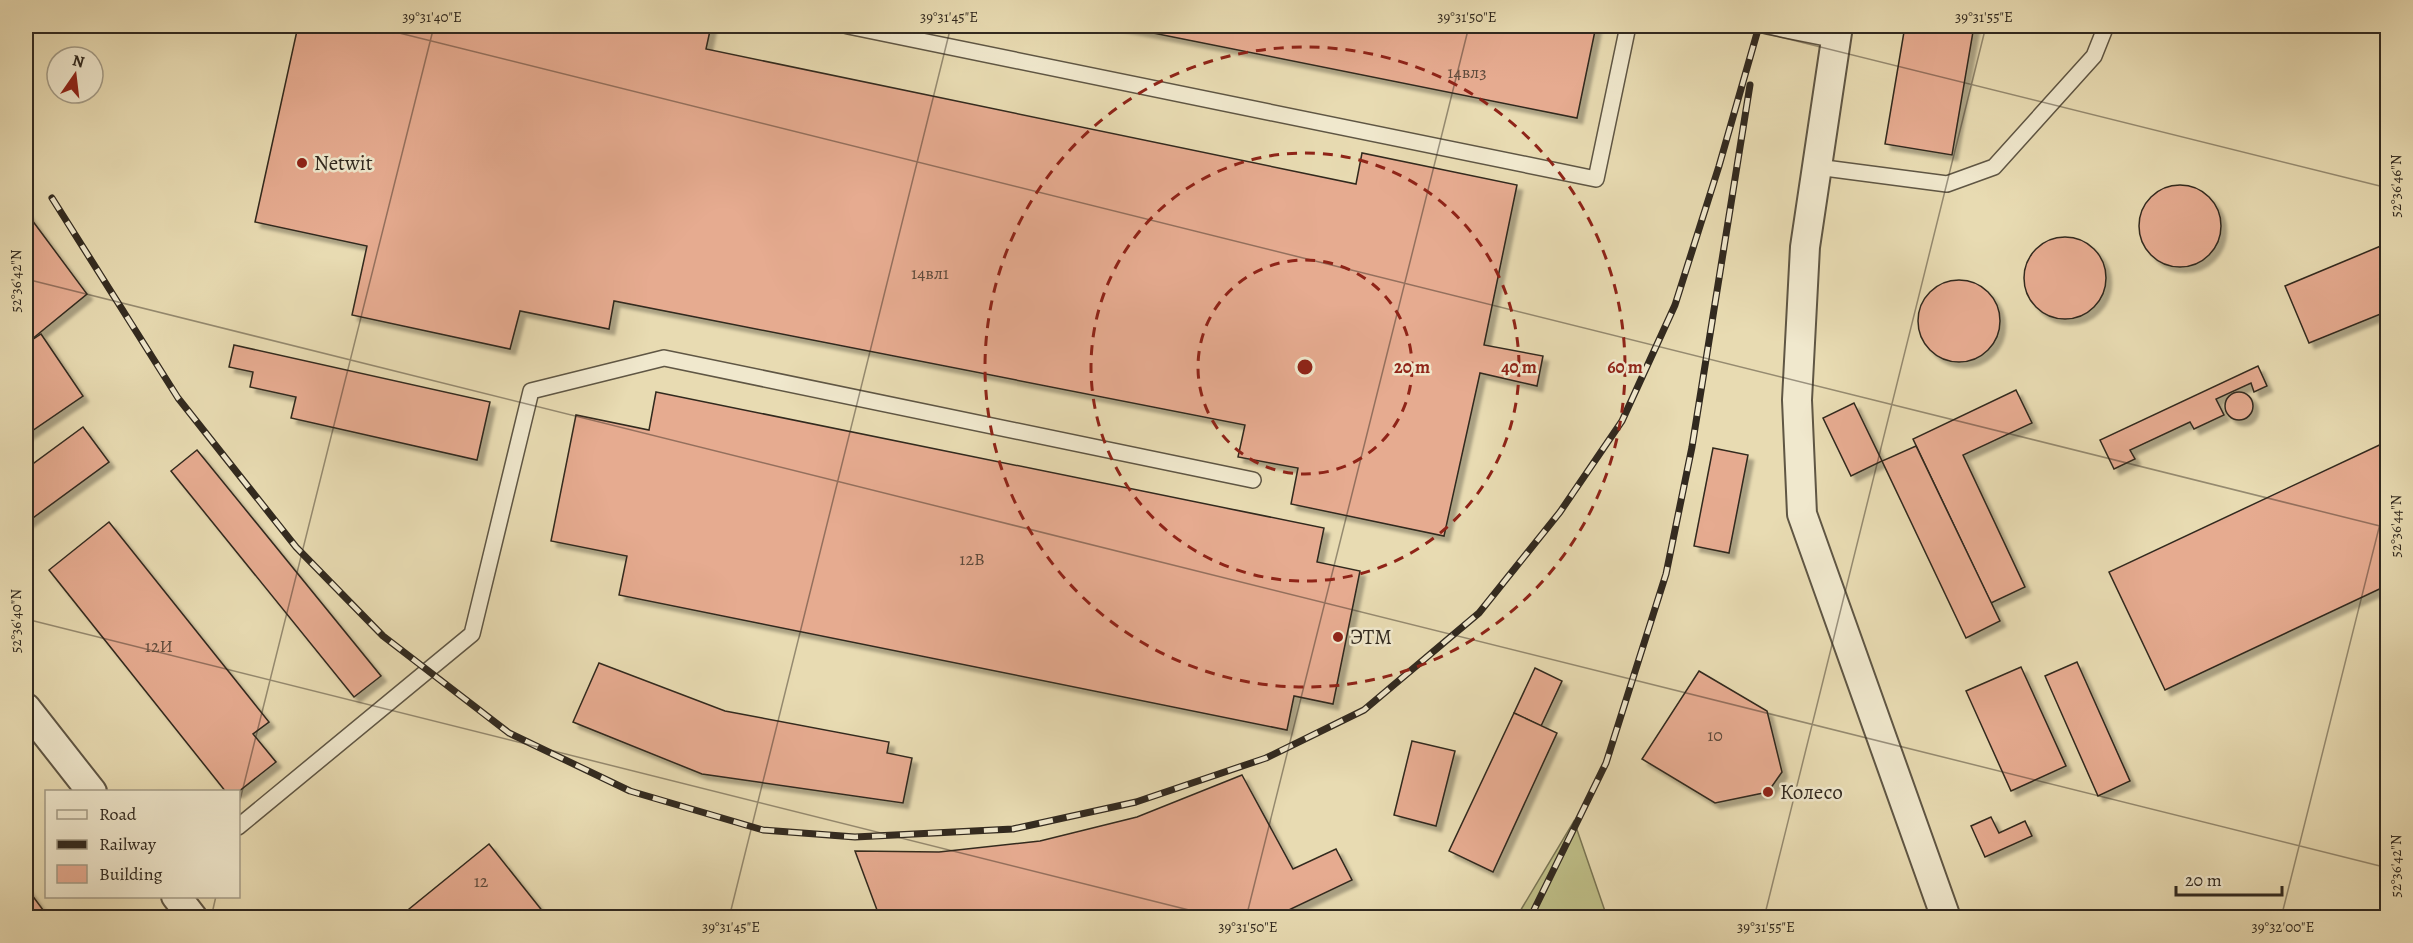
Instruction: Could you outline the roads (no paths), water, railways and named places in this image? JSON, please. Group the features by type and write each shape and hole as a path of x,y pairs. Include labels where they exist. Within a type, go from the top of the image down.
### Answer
{"street":[{"path":"1837,33 1805,247 1797,400 1802,514 1946,918"},
{"path":"26,708 90,790"},
{"path":"177,898 193,918"}],"lane":[{"path":"848,26 1596,178 1628,26"},
{"path":"1767,26 1837,33"},
{"path":"1817,167 1947,183 1994,167 2094,56 2106,26"},
{"path":"240,825 472,634 531,391 664,358 1253,480"}],"railway":[{"path":"52,198 178,398 296,547 383,636 509,733 630,791 763,830 855,837 1013,829 1136,802 1266,758 1364,710 1479,613 1560,512 1622,421 1675,305 1719,166 1759,26"},
{"path":"1530,918 1606,763 1666,574 1692,447 1750,85"}],"place":[{"name":"Netwit","path":"302,163"},
{"name":"ЭТМ","path":"1338,637"},
{"name":"Колесо","path":"1768,792"}]}
